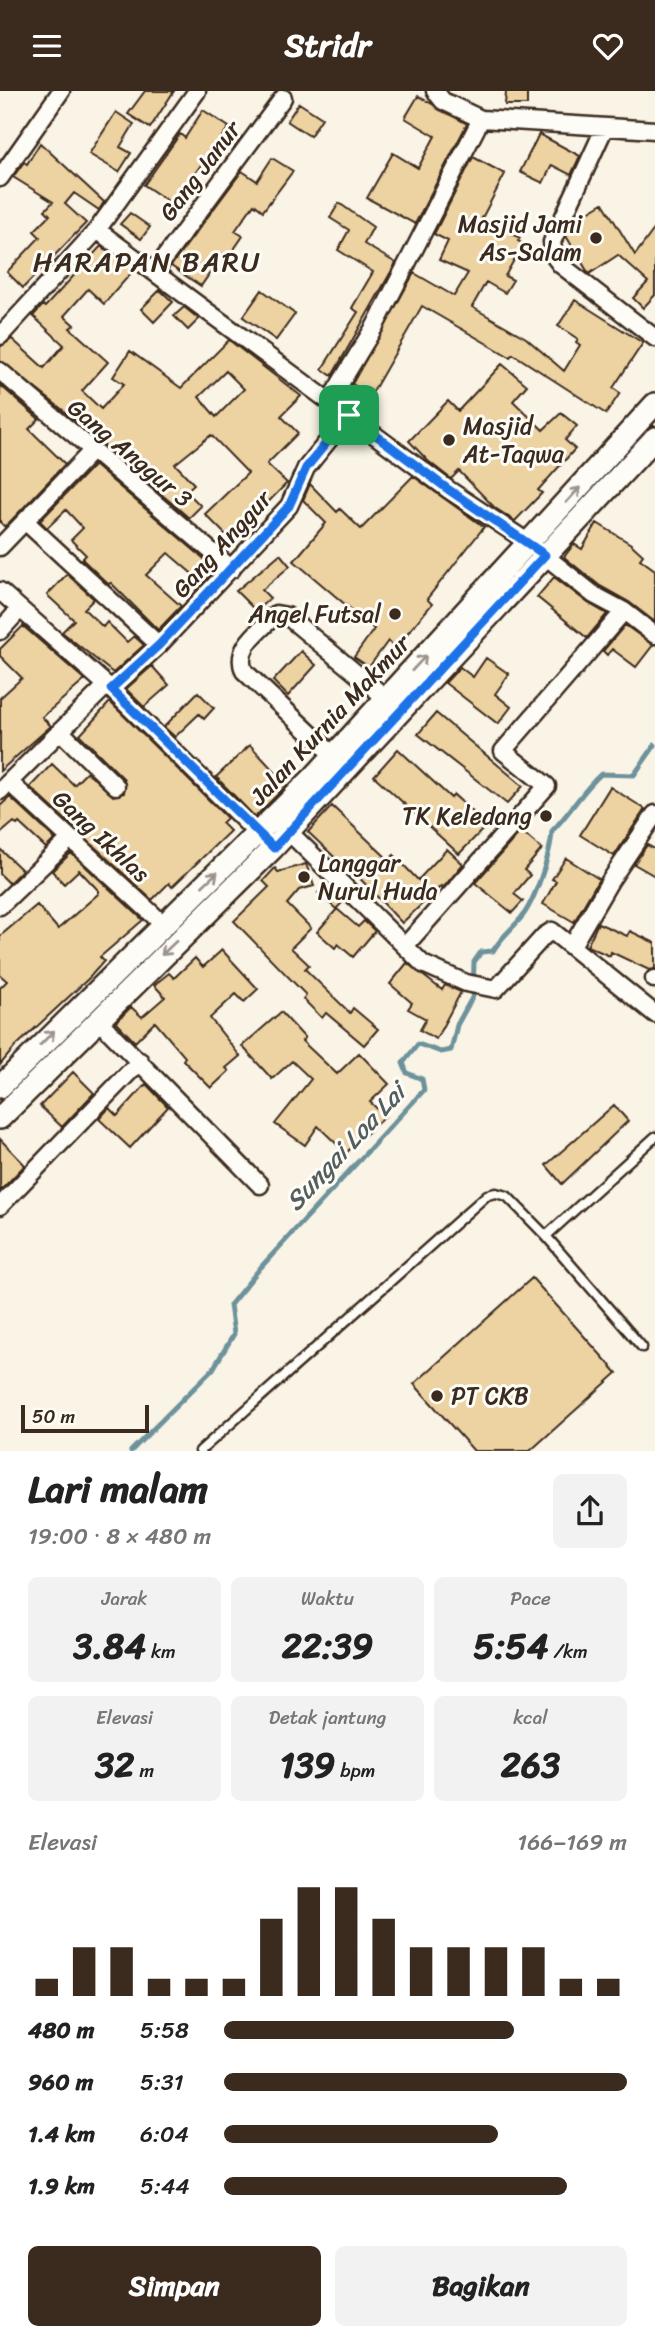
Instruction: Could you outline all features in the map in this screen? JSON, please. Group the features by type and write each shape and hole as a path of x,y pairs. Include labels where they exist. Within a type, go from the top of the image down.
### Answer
{"street":[{"path":"0,178 61,91"},
{"path":"0,336 97,230 197,91"},
{"path":"435,91 443,101 481,119 604,129 655,130"},
{"name":"Gang Janur","path":"154,272 283,98"},
{"path":"329,402 375,326 481,119"},
{"path":"604,129 552,242 552,249 561,265 655,338"},
{"path":"97,230 449,490 537,549 594,595 624,611 655,635"},
{"name":"Gang Anggur 3","path":"0,371 232,569"},
{"name":"Jalan Kurnia Makmur","path":"0,1087 163,924 266,842 289,832 537,549 655,404"},
{"name":"Gang Anggur","path":"4,786 60,731 159,645 232,569 289,506 306,468 349,415"},
{"name":"Jalan Kurnia Makmur","path":"0,1118 266,842 334,756 387,699 537,549 655,438"},
{"path":"0,547 92,451"},
{"path":"26,522 159,645"},
{"path":"0,591 109,687 266,842"},
{"path":"0,631 20,609"},
{"path":"405,946 547,786 503,751 624,611"},
{"path":"334,756 244,671 239,660 242,650 276,614 287,616 387,699"},
{"path":"60,731 116,786"},
{"name":"Gang Ikhlas","path":"4,786 70,839 163,924"},
{"path":"572,946 610,881 655,814"},
{"path":"289,832 423,964 473,984 496,989 550,931 655,1014"},
{"path":"0,906 70,839"},
{"path":"97,1019 260,1185"},
{"path":"0,1206 140,1061"}],"lane":[{"path":"546,1236 655,1137"},
{"path":"200,1451 487,1195 496,1193 507,1196 546,1236 642,1347"}],"building":[{"path":"145,91 174,91 150,128 128,114"},
{"path":"506,91 527,91 527,105 505,105"},
{"path":"418,96 467,124 415,224 367,198 393,153 418,168 435,136 405,118"},
{"path":"299,103 322,118 310,136 287,121"},
{"path":"203,110 229,127 184,188 188,191 177,207 144,185 180,134 185,138"},
{"path":"116,112 134,124 120,147 131,153 119,172 89,154"},
{"path":"539,134 580,156 571,175 552,165 543,183 520,172"},
{"path":"40,143 104,202 99,210 74,193 65,204 86,223 23,288 7,272 40,237 34,231 50,215 45,210 53,202 13,177 24,162 27,164"},
{"path":"473,157 505,174 482,218 520,238 518,241 523,244 505,276 513,280 505,293 486,282 472,307 526,338 564,371 580,345 576,342 578,339 558,326 575,300 643,343 613,388 620,393 606,414 513,354 510,357 422,306 371,395 352,384 414,273 454,296 468,273 439,260 448,241 434,234"},
{"path":"272,158 293,171 263,211 254,204 235,231 243,236 228,258 223,254 201,286 171,266 242,171 257,181"},
{"path":"339,203 373,227 364,244 396,263 332,376 322,369 358,312 352,308 373,272 338,250 349,230 330,218"},
{"name":"Masjid Jami As-Salam","path":"603,203 635,255 655,228 655,295 643,308 633,298 648,282 618,255 589,274 566,236 573,221"},
{"path":"130,213 150,227 141,239 120,224"},
{"path":"101,246 134,270 104,304 88,289 64,316 74,325 70,328 108,362 82,391 101,409 124,384 113,377 130,351 181,388 229,340 301,396 281,416 298,433 267,464 287,483 231,540 205,514 248,473 211,435 175,464 194,484 186,491 201,506 189,518 68,414 0,361 0,347 12,339 44,368 64,345 33,316 43,305 45,307","holes":["226,371 244,389 216,417 199,397"]},
{"path":"160,290 173,302 154,322 141,309"},
{"path":"262,290 295,314 276,340 243,317"},
{"path":"184,307 199,319 188,330 174,316"},
{"path":"502,364 527,385 513,401 543,430 561,413 577,426 565,440 575,449 538,490 542,493 515,521 495,508 459,471 451,479 409,441 448,401 458,411"},
{"path":"0,385 39,419 29,429 65,464 5,527 0,522"},
{"path":"94,465 216,569 203,583 168,553 146,575 181,606 158,630 111,583 108,584 82,559 86,555 71,540 83,528 66,510 47,528 40,521"},
{"path":"413,476 484,527 427,599 432,604 395,648 388,641 369,667 354,657 374,629 294,561 326,523 303,500 310,484 337,512 340,509 361,529"},
{"path":"597,523 631,544 643,555 640,559 655,570 655,622 629,602 600,586 564,557 574,544 582,549"},
{"path":"280,554 290,566 262,590 270,598 256,611 236,591"},
{"path":"67,574 94,599 84,609 103,627 107,622 127,642 134,636 144,645 113,673 62,632 74,620 47,595"},
{"path":"554,577 607,614 587,638 537,597"},
{"path":"625,625 653,645 636,667 612,649 607,655 603,651"},
{"path":"23,626 85,680 42,717 51,726 0,771 0,698 22,678 0,656 0,649"},
{"path":"301,651 316,665 288,696 273,681"},
{"path":"486,658 509,674 495,694 511,707 498,724 445,683 460,667 473,677"},
{"path":"152,666 169,685 144,707 126,689"},
{"path":"198,692 214,708 204,719 199,714 175,737 164,727"},
{"path":"110,702 227,818 222,823 230,831 172,887 169,883 152,900 30,787 52,764 74,785 87,772 113,796 124,793 124,779 80,735"},
{"path":"436,713 523,786 507,804 418,734"},
{"path":"250,745 287,785 255,817 216,777"},
{"path":"398,749 451,798 454,795 487,825 459,854 374,776"},
{"path":"610,787 645,809 614,856 580,835"},
{"path":"10,797 55,839 46,848 19,823 17,825 14,822 0,834 0,806"},
{"path":"332,806 389,860 394,855 418,880 447,849 463,864 443,888 441,886 402,923 351,869 349,871 308,832"},
{"path":"521,831 542,849 524,870 530,875 514,894 523,901 512,913 475,883"},
{"path":"647,845 655,849 655,876 634,864"},
{"path":"0,849 22,870 9,883 0,874"},
{"path":"71,853 143,920 100,957 104,961 89,978 15,1047 0,1065 0,988 7,981 0,975 0,936 37,905 58,929 98,894 98,890 79,870 64,884 52,871"},
{"path":"566,858 599,879 574,922 543,904 556,881 552,879"},
{"path":"306,864 314,886 299,890 287,904 311,928 291,948 309,965 305,969 350,1013 353,1008 378,1029 364,1045 326,1013 322,1018 303,999 306,995 234,921 269,887 263,881 275,868 278,872"},
{"path":"327,884 344,901 336,909 318,893"},
{"path":"337,909 358,927 364,921 375,931 353,957 338,944 335,948 317,932"},
{"path":"598,923 627,936 630,931 655,943 655,969 649,970 611,952 610,956 587,946"},
{"path":"222,950 258,989 244,1002 236,994 210,1018 240,1056 226,1068 229,1071 211,1088 183,1060 185,1057 155,1022 135,1042 116,1022 131,1007 142,1017 165,997 154,985 169,973 174,978 195,958 203,967"},
{"path":"407,963 442,990 445,985 461,992 436,1039 420,1030 426,1019 408,1009 412,1003 390,984"},
{"path":"281,1012 305,1038 302,1041 337,1074 359,1053 389,1084 370,1102 385,1116 346,1153 318,1126 305,1145 275,1124 311,1079 292,1061 272,1079 242,1046"},
{"path":"73,1072 94,1093 62,1127 40,1106"},
{"path":"146,1084 168,1107 130,1148 99,1119 109,1108 117,1116"},
{"path":"614,1105 628,1121 562,1184 546,1165"},
{"path":"0,1139 25,1165 0,1191"},
{"path":"532,1278 617,1373 530,1451 474,1451 414,1384"}],"waterway":[{"name":"Sungai Loa Lai","path":"131,1451 213,1369 234,1334 230,1305 261,1267 424,1090 422,1079 407,1073 403,1063 418,1044 441,1052 451,1050 457,1025 473,996 474,962 481,952 493,951 521,918 532,900 549,851 552,831 601,774 634,775 655,745"}],"place":[{"name":"Masjid Jami As-Salam","path":"596,238"},
{"name":"Masjid At-Taqwa","path":"449,440"},
{"name":"Angel Futsal","path":"395,614"},
{"name":"TK Keledang","path":"546,816"},
{"name":"Langgar Nurul Huda","path":"304,877"},
{"name":"PT CKB","path":"437,1396"}],"district":[{"name":"HARAPAN BARU","path":"147,261"}],"route":[{"path":"349,415 449,490 545,555 274,848 111,689 159,645 289,506 306,468 349,415"}]}
